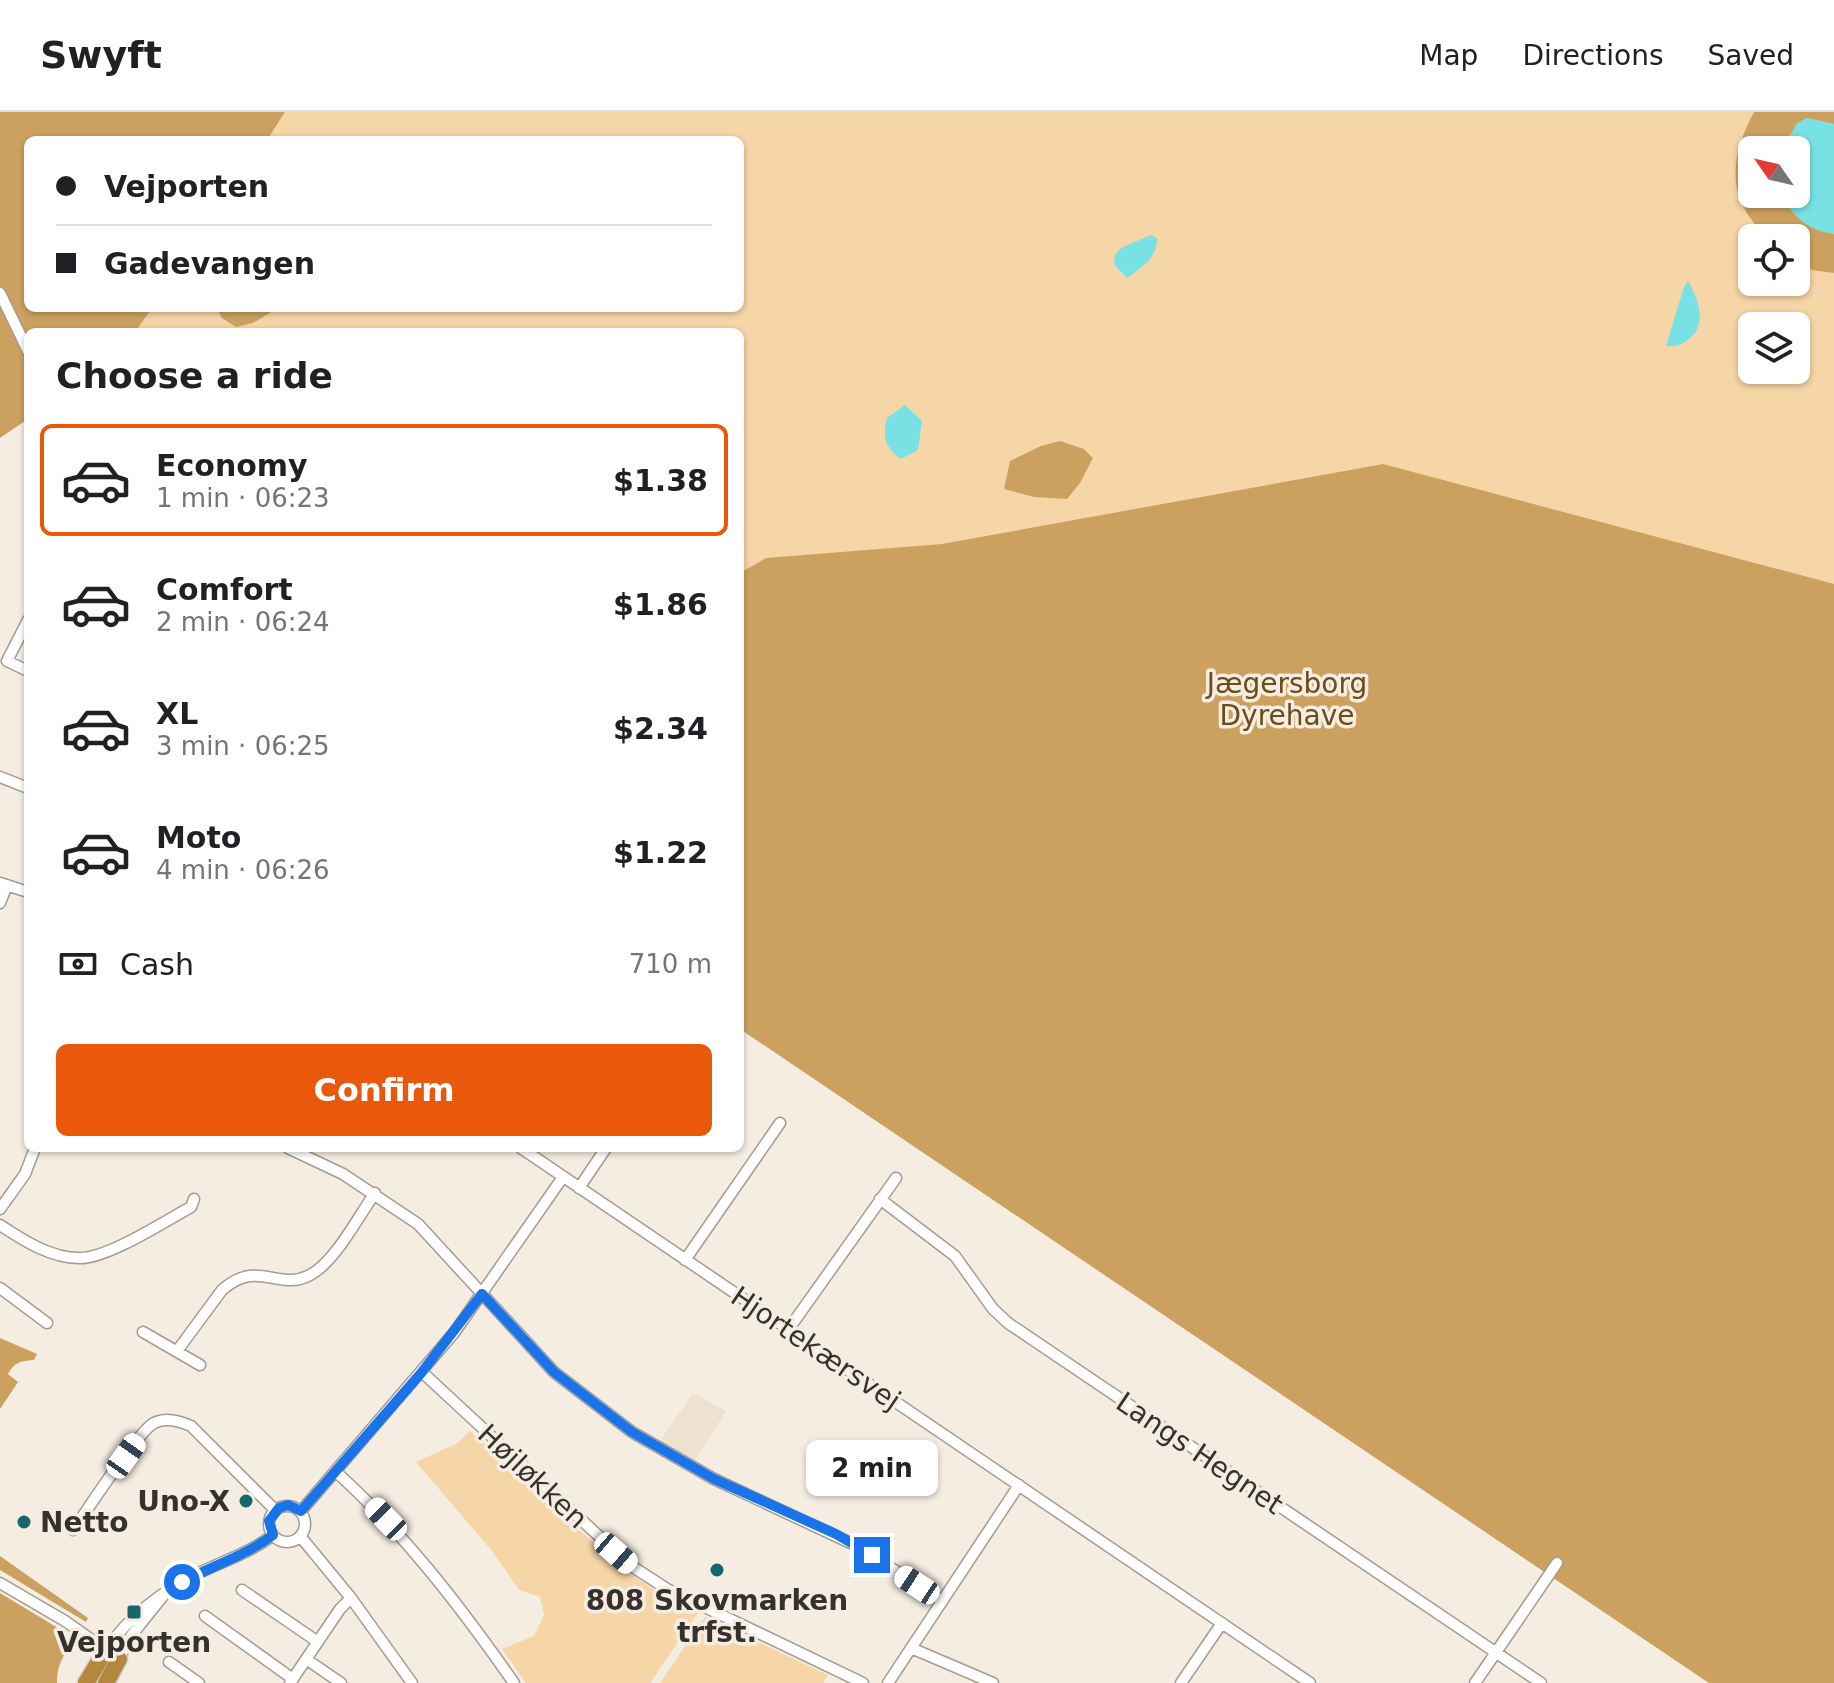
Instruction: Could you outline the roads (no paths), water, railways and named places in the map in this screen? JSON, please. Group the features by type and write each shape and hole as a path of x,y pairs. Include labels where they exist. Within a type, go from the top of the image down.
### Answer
{"highway":[{"path":"86,1683 112,1654"},
{"path":"106,1683 112,1654"}],"street":[{"path":"0,293 24,343"},
{"path":"24,628 7,661 24,669"},
{"path":"0,777 24,786"},
{"path":"0,903 4,884 24,891"},
{"path":"685,1260 780,1123"},
{"path":"0,1209 25,1174 33,1152"},
{"path":"297,1152 375,1193 433,1237 554,1372 632,1432 714,1479 847,1540 942,1601"},
{"name":"Hjortekærsvej","path":"527,1152 1310,1683"},
{"path":"579,1188 603,1152"},
{"path":"301,1511 422,1372 482,1294 563,1177"},
{"path":"788,1330 896,1178"},
{"path":"177,1351 222,1290 232,1282 259,1274 296,1280 319,1269 332,1256 375,1193"},
{"path":"0,1225 38,1247 65,1257 81,1258 100,1254 191,1207 194,1199"},
{"name":"Langs Hegnet","path":"880,1199 955,1256 993,1309 1008,1323 1541,1683"},
{"path":"0,1288 47,1323"},
{"path":"143,1332 200,1365"},
{"name":"Højløkken","path":"422,1372 630,1565 667,1589 863,1683"},
{"path":"73,1530 145,1429 164,1420 178,1420 191,1426 275,1510"},
{"path":"335,1471 400,1533 470,1619 514,1683"},
{"path":"888,1683 1019,1485"},
{"path":"288,1505 301,1511 305,1521 300,1536 286,1542 273,1535 269,1521 275,1510 288,1505"},
{"path":"0,1583 65,1621 112,1654 130,1620 200,1573 249,1551 273,1535"},
{"path":"300,1536 351,1598 412,1683"},
{"path":"1475,1683 1557,1563"},
{"path":"242,1590 318,1642"},
{"path":"205,1616 292,1681 351,1598"},
{"path":"1181,1683 1222,1623"},
{"path":"911,1648 993,1683"},
{"path":"306,1659 341,1683"},
{"path":"169,1662 199,1683"}],"water":[{"path":"1806,118 1834,124 1834,234 1815,229 1790,208 1810,208 1810,136 1790,136 1796,124"},
{"path":"1151,235 1157,238 1155,251 1143,266 1127,278 1114,264 1115,255 1121,248"},
{"path":"1688,281 1700,313 1697,329 1685,342 1666,346 1684,287"},
{"path":"905,405 922,421 918,450 901,459 888,446 885,431 887,418"}],"place":[{"name":"Uno-X","path":"246,1501"},
{"name":"Netto","path":"24,1522"},
{"name":"808 Skovmarken trfst.","path":"717,1570"},
{"name":"Vejporten","path":"134,1612"}],"park label":[{"name":"Jægersborg Dyrehave","path":"1287,699"}]}
